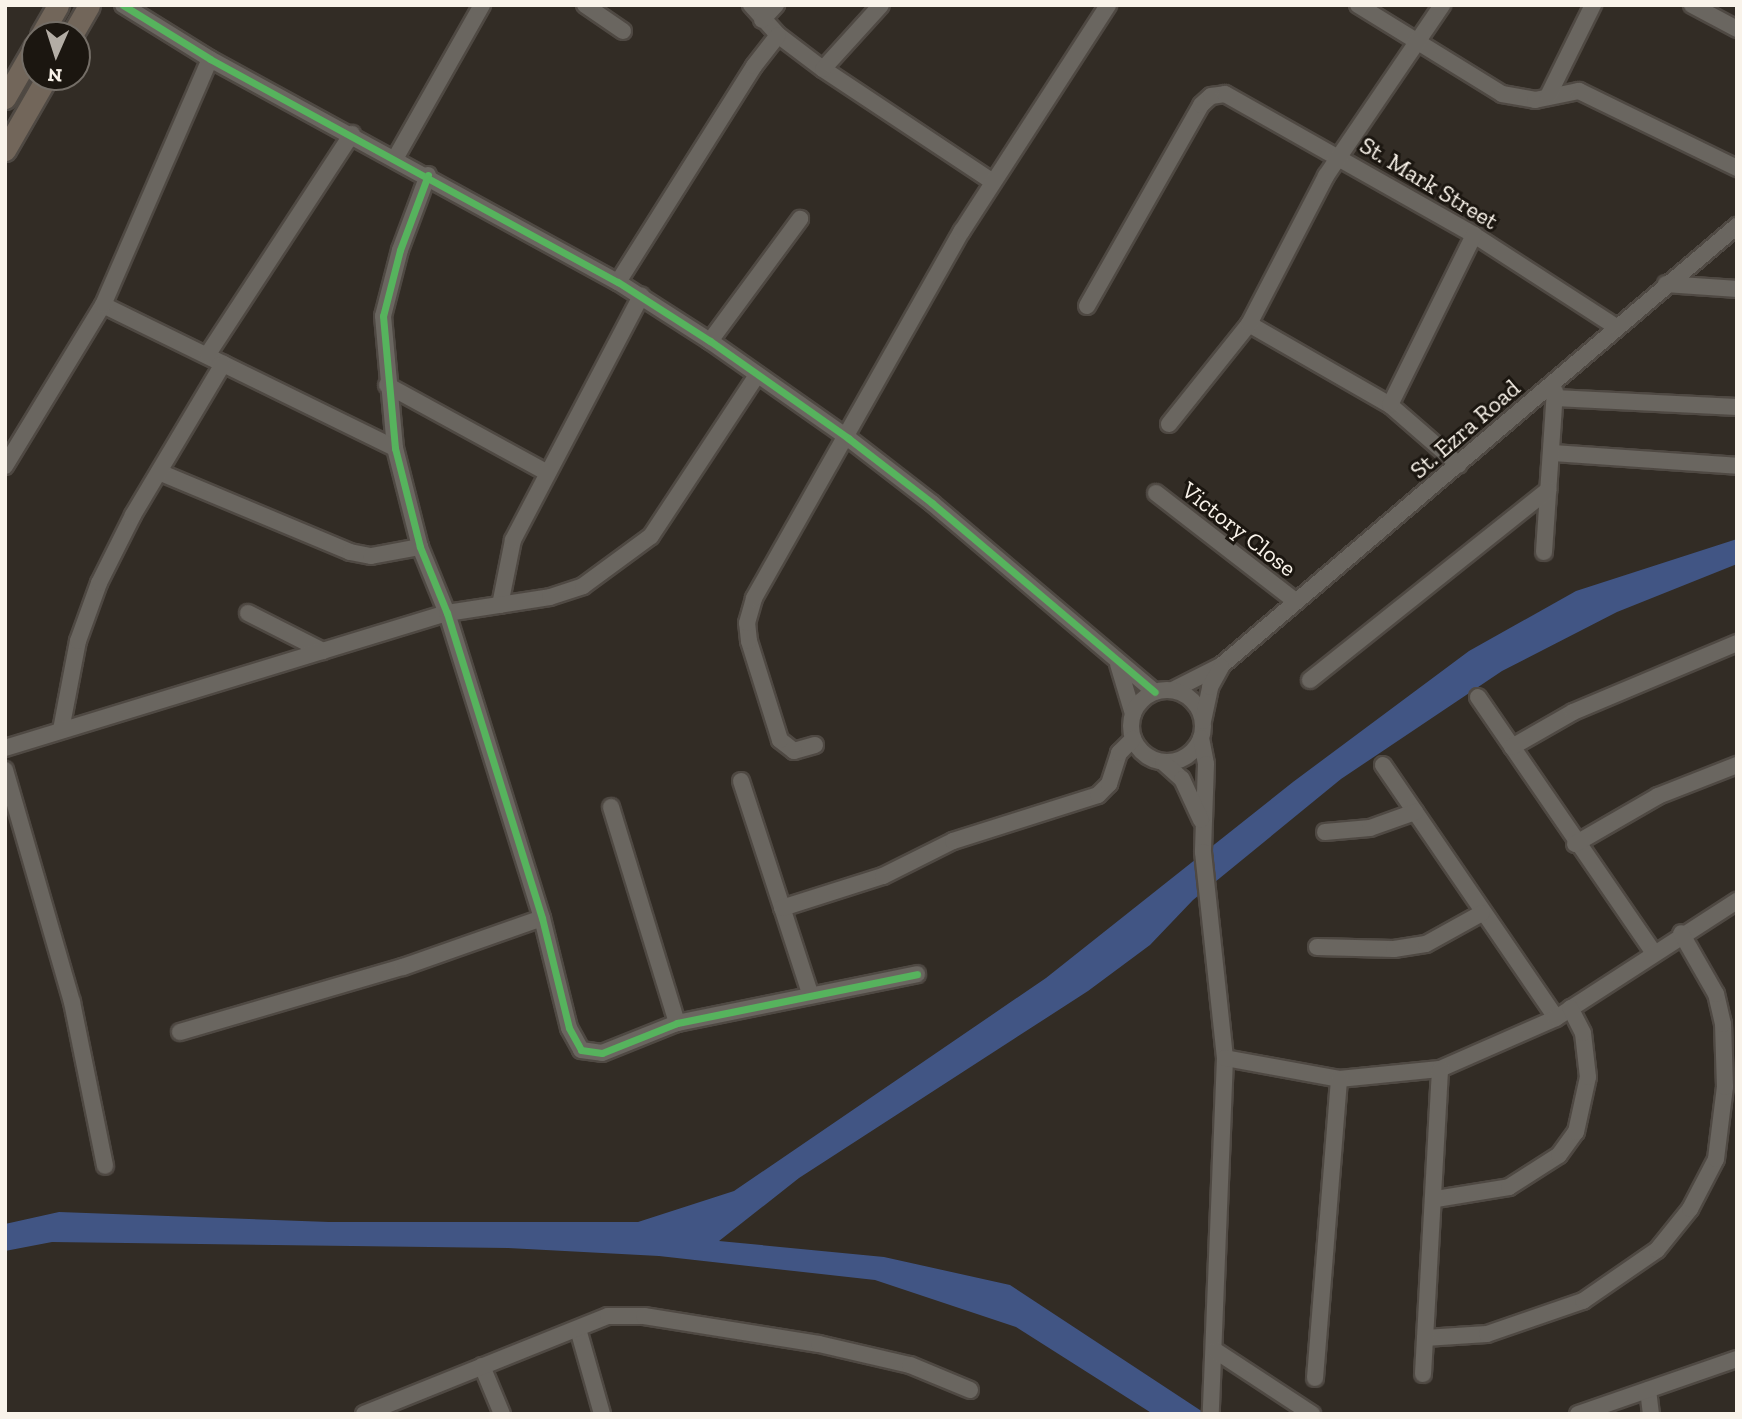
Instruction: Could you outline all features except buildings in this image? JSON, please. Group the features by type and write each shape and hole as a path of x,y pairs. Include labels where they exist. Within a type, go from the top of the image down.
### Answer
{"main road":[{"path":"49,21 58,5"},
{"path":"80,21 89,5"},
{"path":"6,94 21,69"},
{"path":"5,150 39,91"}],"street":[{"path":"123,5 210,59 396,157 618,282 710,341 848,438 932,503 1118,664 1155,692"},
{"path":"396,157 482,5"},
{"path":"585,5 623,31"},
{"path":"751,5 778,35 823,69 993,182"},
{"path":"762,20 776,5"},
{"path":"823,69 881,5"},
{"path":"815,745 794,751 785,748 780,740 747,623 754,598 993,182 1108,5"},
{"path":"1358,5 1415,43 1502,94 1535,100 1579,91 1737,168"},
{"path":"1169,424 1249,324 1339,156 1442,5"},
{"path":"1548,96 1593,5"},
{"path":"1692,5 1737,29"},
{"path":"618,282 754,66 778,35"},
{"path":"5,466 103,306 210,59"},
{"name":"St. Mark Street","path":"1087,306 1201,105 1211,96 1225,94 1339,156 1474,235 1616,327"},
{"path":"208,354 352,134"},
{"path":"428,175 386,294 387,385 395,448 420,547 447,613 542,918 569,1028 581,1050 602,1053 677,1023 810,993 917,974"},
{"path":"710,341 800,219"},
{"name":"St. Ezra Road","path":"1222,665 1294,600 1460,465 1616,327 1737,226"},
{"path":"1390,405 1474,235"},
{"path":"1666,284 1737,289"},
{"path":"500,605 513,540 641,296"},
{"path":"103,306 208,354 223,364 395,448"},
{"path":"1249,324 1390,405 1460,465"},
{"path":"61,730 84,619 159,472 223,364"},
{"path":"5,748 447,613 550,597 583,586 652,536 757,375"},
{"path":"1544,552 1553,453 1555,381"},
{"path":"387,385 548,473"},
{"path":"1555,398 1737,407"},
{"path":"1553,453 1737,466"},
{"path":"159,472 350,552 371,556 420,547"},
{"path":"1310,680 1548,489"},
{"name":"Victory Close","path":"1156,493 1294,600"},
{"path":"248,613 323,650"},
{"path":"1512,747 1573,712 1737,643"},
{"path":"1118,664 1132,713 1133,739 1151,758 1163,762 1182,779 1202,824"},
{"path":"1132,713 1141,700 1155,692 1173,690 1222,665"},
{"path":"1211,1414 1216,1351 1226,1058 1203,852 1206,764 1201,738 1210,687 1222,665"},
{"path":"1173,690 1193,701 1203,720"},
{"path":"1478,697 1575,844 1653,952"},
{"path":"1163,762 1186,756 1201,738"},
{"path":"782,908 883,876 953,841 1098,795 1110,784 1119,753 1133,739"},
{"path":"1383,765 1556,1018"},
{"path":"1575,844 1658,796 1737,765"},
{"path":"5,770 72,1002 105,1166"},
{"path":"741,780 810,993"},
{"path":"611,807 677,1023"},
{"path":"1325,832 1370,828 1415,812"},
{"path":"1226,1058 1339,1079 1440,1069 1556,1018 1681,933 1737,901"},
{"path":"1317,947 1394,949 1426,944 1482,913"},
{"path":"180,1032 404,967 542,918"},
{"path":"1425,1338 1487,1335 1517,1327 1583,1301 1657,1250 1690,1209 1716,1159 1726,1087 1730,1022 1681,933"},
{"path":"1436,1199 1509,1187 1559,1155 1576,1132 1588,1077 1583,1033 1570,1008"},
{"path":"1423,1374 1436,1199 1440,1069"},
{"path":"1315,1378 1339,1079"},
{"path":"364,1414 578,1329 594,1318 644,1317 757,1334 909,1365 971,1390"},
{"path":"578,1329 602,1414"},
{"path":"1216,1351 1312,1414"},
{"path":"1578,1414 1737,1359"},
{"path":"482,1366 502,1414"},
{"path":"1648,1390 1651,1414"}],"water":[{"path":"1737,539 1737,564 1617,612 1502,671 1341,779 1193,900 1150,945 1088,991 799,1178 719,1241 884,1257 1010,1285 1206,1414 1153,1414 1016,1327 875,1280 659,1256 508,1248 52,1242 5,1251 5,1224 59,1212 329,1222 638,1222 734,1191 1046,978 1293,782 1469,651 1576,591"}],"cycle path":[{"path":"123,5 210,59 618,282 710,341 848,438 932,503 1155,692"},
{"path":"428,175 400,250 383,316 395,448 420,547 447,613 542,918 569,1028 581,1050 602,1053 677,1023 917,974"}]}
